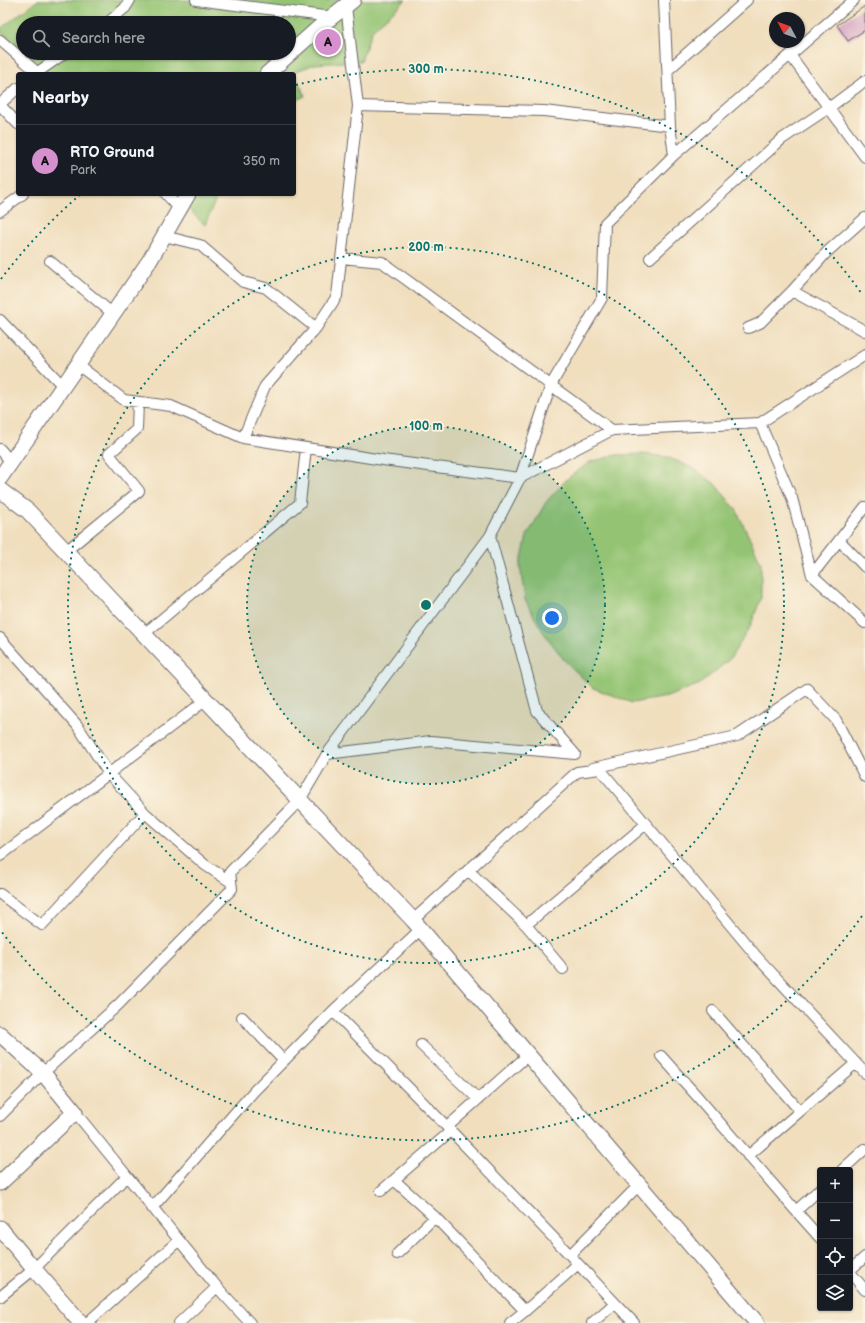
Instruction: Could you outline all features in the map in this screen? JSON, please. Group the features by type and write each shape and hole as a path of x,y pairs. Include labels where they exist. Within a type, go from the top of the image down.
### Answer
{"street":[{"path":"115,16 125,8 130,0"},
{"path":"196,0 214,4 332,17"},
{"path":"664,0 670,126 674,155"},
{"path":"668,70 747,0"},
{"path":"0,1116 43,1073 118,1005 232,889 230,872 300,800 327,754 490,536 520,478 551,385 602,298 605,223 674,155 854,0"},
{"path":"296,49 349,3"},
{"path":"243,438 265,386 316,328 337,296 358,106 349,3"},
{"path":"0,40 16,54"},
{"path":"790,55 830,107 865,157"},
{"path":"22,60 36,72"},
{"path":"38,72 55,60"},
{"path":"269,72 283,60"},
{"path":"650,258 782,139 830,107 865,81"},
{"path":"16,90 0,104 16,122"},
{"path":"358,106 544,111 670,126"},
{"path":"0,211 20,196"},
{"path":"168,196 179,208"},
{"path":"0,478 150,260 187,196"},
{"path":"748,328 760,323 792,291 827,252 865,218"},
{"path":"164,236 200,245 243,282 266,288 316,328"},
{"path":"341,258 382,262 612,430"},
{"path":"50,261 113,314"},
{"path":"792,291 865,330"},
{"path":"0,320 63,386"},
{"path":"78,365 124,400 171,406 243,438 383,460 520,478 612,430 760,423 865,355"},
{"path":"66,551 139,491 109,454 137,429 138,402"},
{"path":"760,423 792,498 812,575 865,623"},
{"path":"144,634 300,503 306,448"},
{"path":"0,449 11,462"},
{"path":"0,490 28,510 417,925 758,1323"},
{"path":"812,575 865,507"},
{"path":"327,754 431,741 576,754 537,711 490,536"},
{"path":"839,540 865,567"},
{"path":"0,638 77,725 109,774 145,812 205,866 231,882"},
{"path":"152,1208 254,1091 417,925 468,870 577,772 737,736 807,689 836,720 865,777"},
{"path":"0,856 206,700"},
{"path":"577,772 600,769 757,957 865,1073"},
{"path":"0,894 42,925 145,812"},
{"path":"526,924 646,824"},
{"path":"468,870 526,924 563,969"},
{"path":"333,1011 449,1129 634,1323"},
{"path":"713,1011 800,1111"},
{"path":"242,1017 284,1061"},
{"path":"0,1034 43,1073 217,1287 250,1323"},
{"path":"421,1045 478,1099"},
{"path":"381,1190 394,1180 449,1129 478,1099 528,1055"},
{"path":"661,1056 696,1094 817,1235"},
{"path":"748,1156 856,1063"},
{"path":"0,1183 75,1112"},
{"path":"845,1167 865,1150"},
{"path":"0,1296 34,1269 127,1176"},
{"path":"394,1180 435,1217 525,1311"},
{"path":"570,1255 639,1185"},
{"path":"796,1211 817,1192"},
{"path":"398,1254 435,1217"},
{"path":"0,1228 81,1323"},
{"path":"88,1323 179,1240"},
{"path":"853,1268 865,1257"},
{"path":"510,1323 578,1264"},
{"path":"853,1275 865,1290"},
{"path":"179,1323 217,1287"},
{"path":"592,1323 615,1303"}],"green space":[{"path":"38,0 406,0 372,30 361,61 315,64 294,72 43,72 30,60 296,60 296,16 17,16"},
{"path":"16,17 16,46 0,31 0,29"},
{"path":"296,76 305,96 296,100"},
{"path":"174,196 217,196 205,225"},
{"path":"643,454 667,457 693,468 714,483 736,509 761,563 761,598 750,627 730,659 700,684 667,697 632,703 593,688 564,660 541,629 525,600 520,566 527,536 546,502 568,478 590,462 616,455"}],"building":[{"path":"865,6 865,30 848,41 837,25"}],"place":[{"name":"RTO Ground","path":"328,42"}]}
